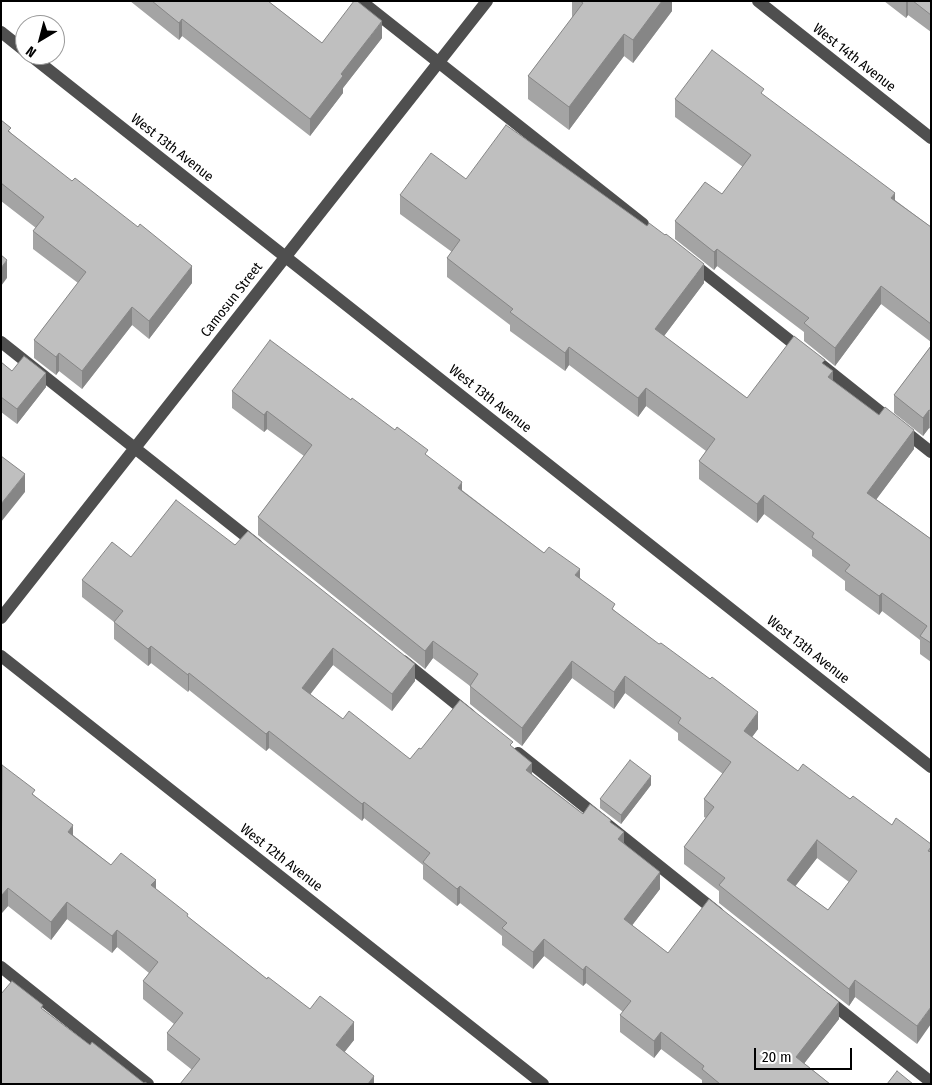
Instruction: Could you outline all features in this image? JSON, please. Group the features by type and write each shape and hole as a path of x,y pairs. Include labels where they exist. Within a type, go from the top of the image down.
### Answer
{"street":[{"path":"361,1 652,231"},
{"name":"Camosun Street","path":"1,618 487,1"},
{"name":"West 14th Avenue","path":"758,1 931,138"},
{"path":"1,32 15,43"},
{"name":"West 13th Avenue","path":"43,65 931,767"},
{"path":"682,255 931,452"},
{"path":"1,342 263,550"},
{"path":"395,655 480,723"},
{"name":"West 12th Avenue","path":"1,656 543,1084"},
{"path":"512,748 729,922"},
{"path":"1,967 148,1084"},
{"path":"814,990 931,1082"}],"building":[{"path":"152,1 268,1 322,43 354,1 357,1 382,21 341,74 343,76 310,119 182,19 179,23"},
{"path":"580,1 662,1 633,40 624,34 569,107 528,76 583,3"},
{"path":"913,1 931,1 931,15"},
{"path":"712,50 764,89 761,93 895,193 891,198 931,227 931,324 881,286 835,348 804,323 809,318 717,249 714,252 675,221 705,182 722,194 751,155 675,99"},
{"path":"1,120 11,128 8,131 72,181 75,178 138,227 140,224 192,266 149,321 132,307 82,371 59,353 56,357 34,340 86,272 33,231 44,217 1,183"},
{"path":"506,125 647,226 649,223 666,234 704,264 655,329 747,398 794,336 825,360 822,363 833,371 828,377 879,415 885,407 914,430 867,493 931,539 931,643 920,636 927,626 882,593 879,596 845,571 850,565 812,537 814,533 764,495 757,504 699,461 715,439 646,388 638,398 569,347 565,353 510,312 513,309 447,258 460,240 400,195 431,153 466,179"},
{"path":"1,255 7,260 1,268"},
{"path":"270,340 351,400 352,398 395,430 397,427 428,450 425,454 462,482 458,488 544,553 549,547 580,569 575,575 615,604 612,609 710,679 712,677 758,712 744,731 798,771 803,764 850,799 853,796 892,825 896,818 931,844 928,851 931,852 931,1007 917,1026 855,980 849,989 719,885 725,878 684,847 714,807 704,799 731,762 678,723 681,718 625,676 614,692 572,661 522,728 470,686 478,674 433,641 425,651 258,517 312,445 267,411 264,415 232,391","holes":["817,840 857,871 828,910 787,880"]},
{"path":"931,346 931,411 929,410 923,418 894,395"},
{"path":"24,356 46,373 17,409 1,397 1,362 12,371"},
{"path":"1,456 25,474 1,504"},
{"path":"176,500 235,545 248,531 415,664 392,694 333,648 302,688 343,719 349,711 410,759 419,748 421,749 460,700 513,742 510,745 532,763 526,770 583,814 590,804 624,832 618,839 660,872 624,919 668,953 709,899 839,1002 796,1057 830,1084 720,1084 702,1069 704,1066 661,1032 654,1041 620,1015 631,1001 586,966 583,970 544,939 533,952 502,928 507,923 460,886 457,889 423,862 430,853 364,802 362,804 269,731 266,734 189,673 188,675 151,646 148,649 114,622 123,611 82,580 112,542 131,557"},
{"path":"630,760 651,776 621,815 600,799"},
{"path":"2,765 35,790 32,794 73,825 68,832 111,865 121,853 156,880 151,885 267,979 268,977 310,1009 320,996 354,1022 336,1045 374,1076 368,1084 180,1084 200,1059 167,1033 183,1013 143,981 158,962 117,930 112,936 67,902 51,922 8,888 1,896"},
{"path":"12,981 43,1005 41,1008 90,1045 92,1042 144,1083 148,1084 1,1084 1,994"},
{"path":"897,1071 913,1084 887,1084"}]}
